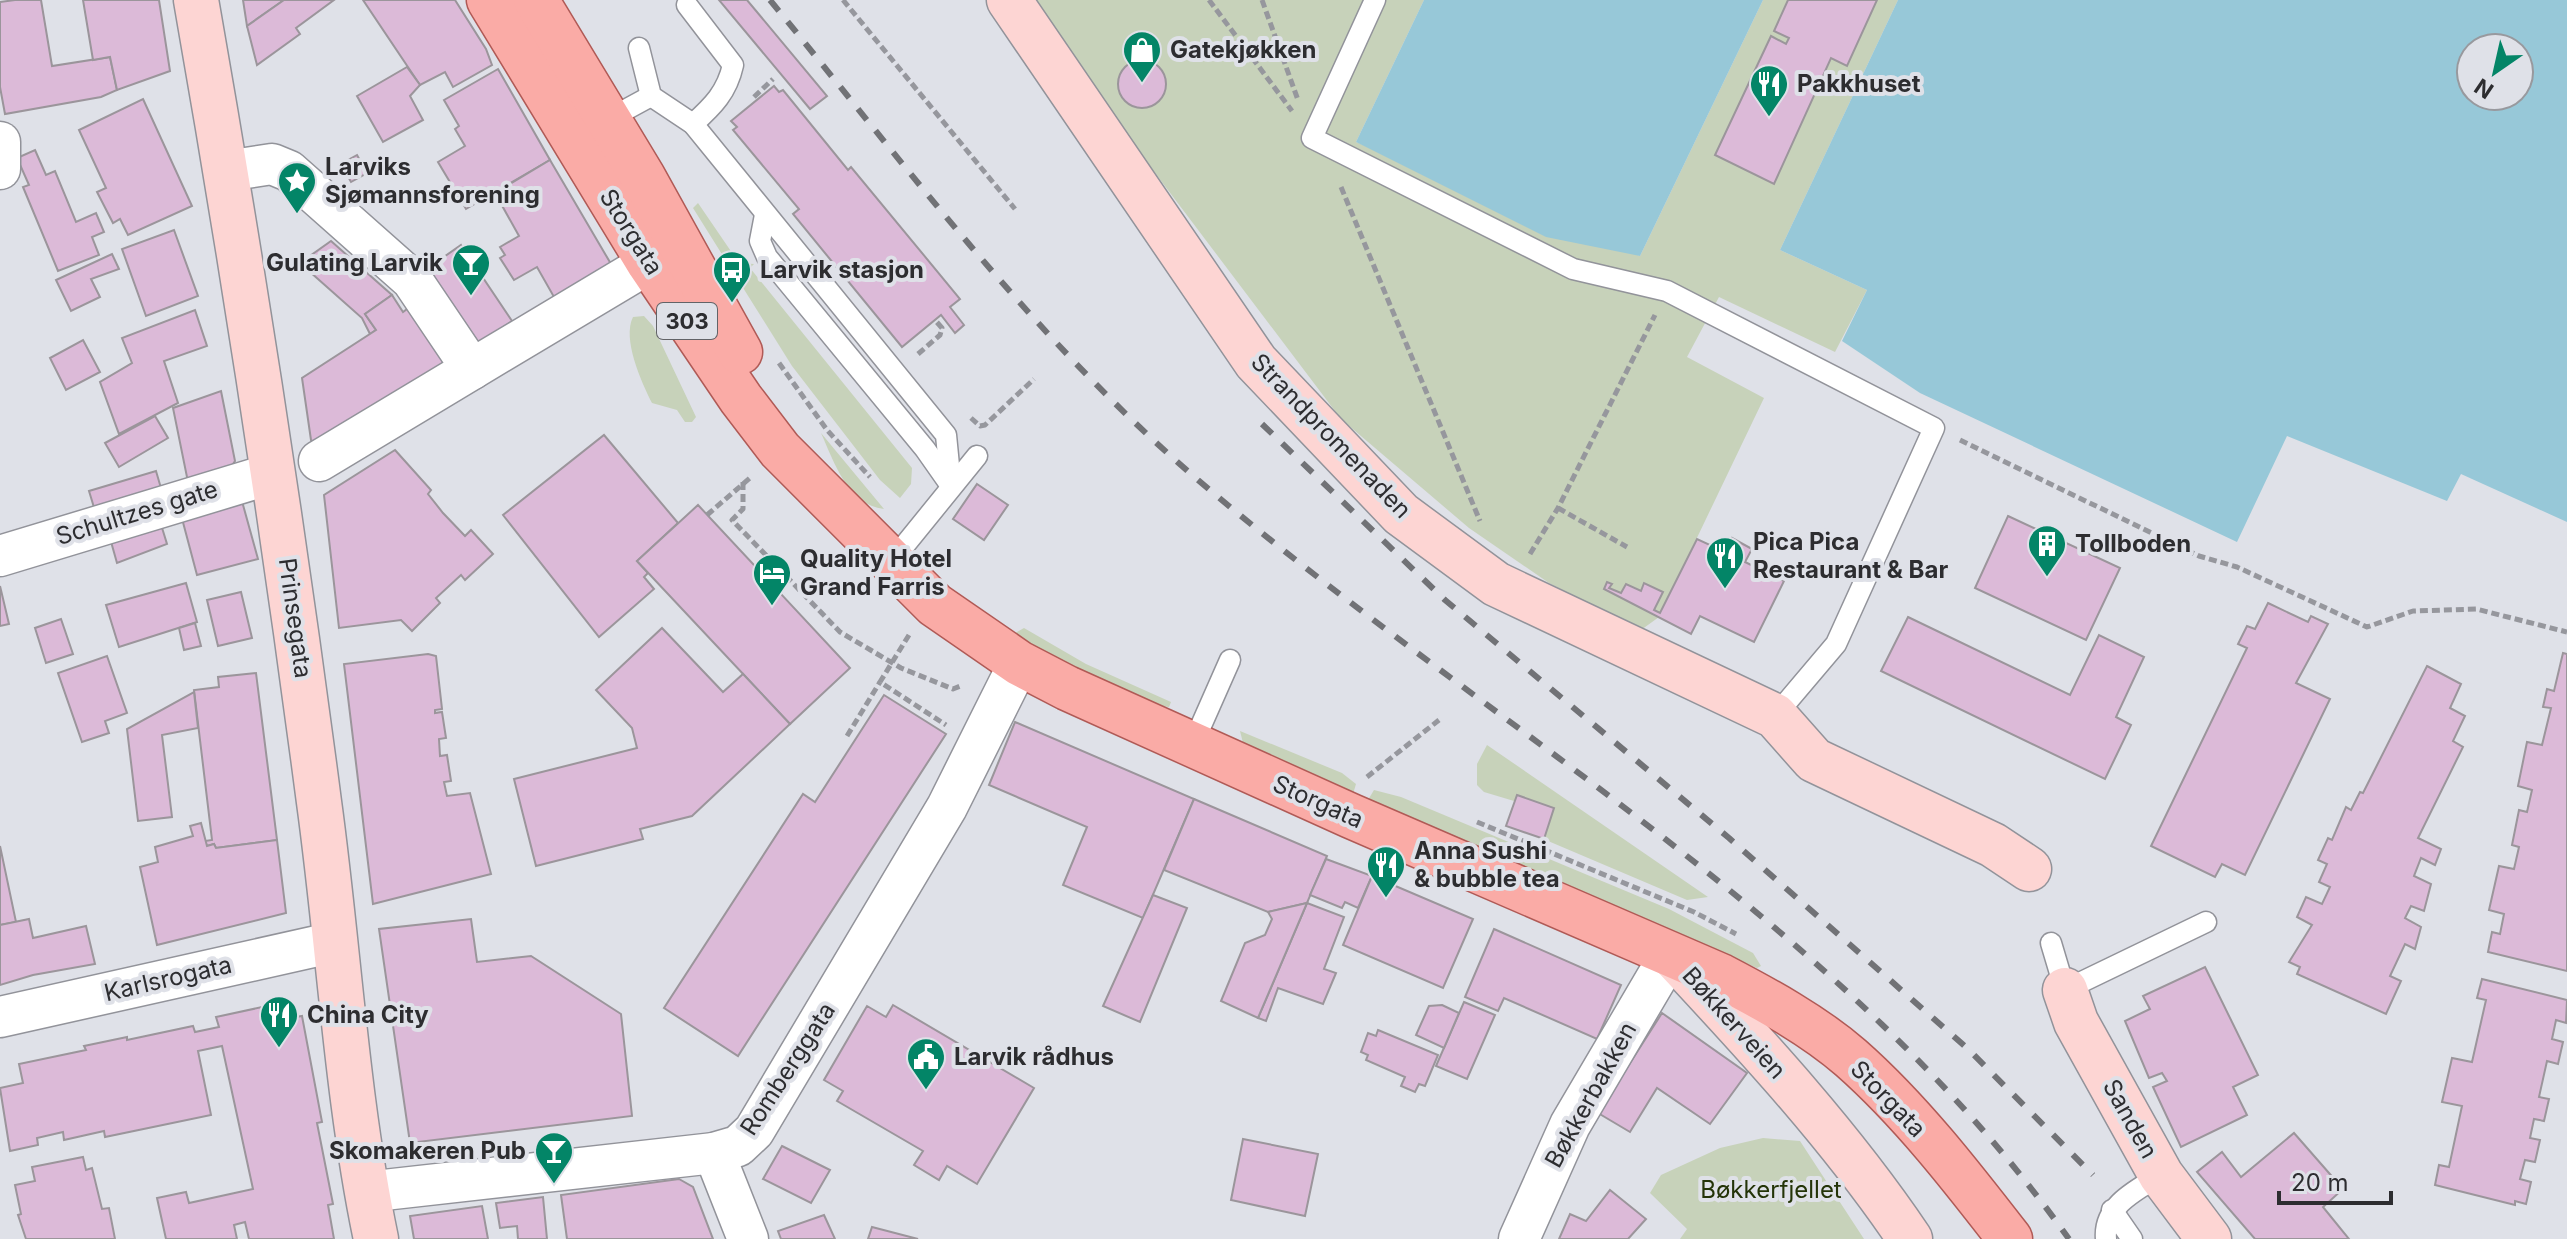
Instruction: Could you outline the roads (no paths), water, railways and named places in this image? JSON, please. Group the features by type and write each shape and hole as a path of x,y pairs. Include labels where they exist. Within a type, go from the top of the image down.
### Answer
{"main road":[{"name":"Prinsegata","path":"196,0 274,473 366,1192 376,1239"},
{"name":"Storgata","path":"489,0 591,129"},
{"name":"Storgata","path":"536,0 591,129 664,254 741,399 780,450 935,605 1019,663 1192,746 1732,982 1851,1058 1912,1122 2010,1239"},
{"name":"Strandpromenaden","path":"1009,0 1256,362 1401,514 1496,584 1775,716 1814,760 1993,845 2029,869"},
{"name":"Bøkkerveien","path":"1673,957 1871,1182 1910,1239"},
{"name":"Sanden","path":"2065,990 2076,1022 2161,1175 2209,1239"},
{"name":"Bøkkerveien","path":"1792,1089 1788,1067 1792,1045 1804,1026"}],"street":[{"path":"0,142 0,169"},
{"path":"226,171 272,164 289,171 412,280 472,369"},
{"path":"319,461 664,254"},
{"name":"Schultzes gate","path":"0,556 274,473"},
{"name":"Romberggata","path":"366,1192 714,1153 738,1146 754,1131 947,807 1019,663"},
{"name":"Karlsrogata","path":"0,1017 335,942"},
{"name":"Bøkkerbakken","path":"1519,1239 1570,1125 1673,957"},
{"path":"714,1153 748,1239"}],"lane":[{"path":"1375,0 1312,138 1573,269 1667,291 1934,428 1836,644 1775,716"},
{"path":"687,5 733,65 723,93 693,124"},
{"path":"639,48 651,96 693,124 946,435"},
{"path":"591,129 651,96"},
{"path":"723,161 741,168 756,182 911,360 939,412 946,435 951,486"},
{"path":"765,215 760,241 767,257 925,449 951,486"},
{"path":"891,562 977,456"},
{"path":"1192,746 1230,660"},
{"path":"2051,943 2065,990 2206,922"},
{"path":"2106,1239 2105,1226 2112,1210 2161,1175"},
{"path":"2112,1210 2132,1239"}],"water":[{"path":"1424,0 1763,0 1640,256 1546,237 1356,142"},
{"path":"1898,0 2567,0 2567,522 2461,474 2447,501 2287,436 2237,542 1920,393 1842,341 1867,290 1780,250"}],"railway":[{"path":"770,0 974,249 1081,369 1138,426 1198,480 1310,571 1658,834 1771,925 1878,1021 1978,1125 2069,1239"},
{"path":"1262,424 1445,600 1729,838 1967,1048 2093,1175"}],"place":[{"name":"Gatekjøkken","path":"1142,84"},
{"name":"Pakkhuset","path":"1769,118"},
{"name":"Larviks Sjømannsforening","path":"297,215"},
{"name":"Gulating Larvik","path":"471,297"},
{"name":"Larvik stasjon","path":"732,304"},
{"name":"Tollboden","path":"2047,578"},
{"name":"Pica Pica Restaurant & Bar","path":"1725,590"},
{"name":"Quality Hotel Grand Farris","path":"772,607"},
{"name":"Anna Sushi & bubble tea","path":"1386,899"},
{"name":"China City","path":"279,1049"},
{"name":"Larvik rådhus","path":"926,1091"},
{"name":"Skomakeren Pub","path":"554,1185"}],"park label":[{"name":"Bøkkerfjellet","path":"1771,1190"}]}
